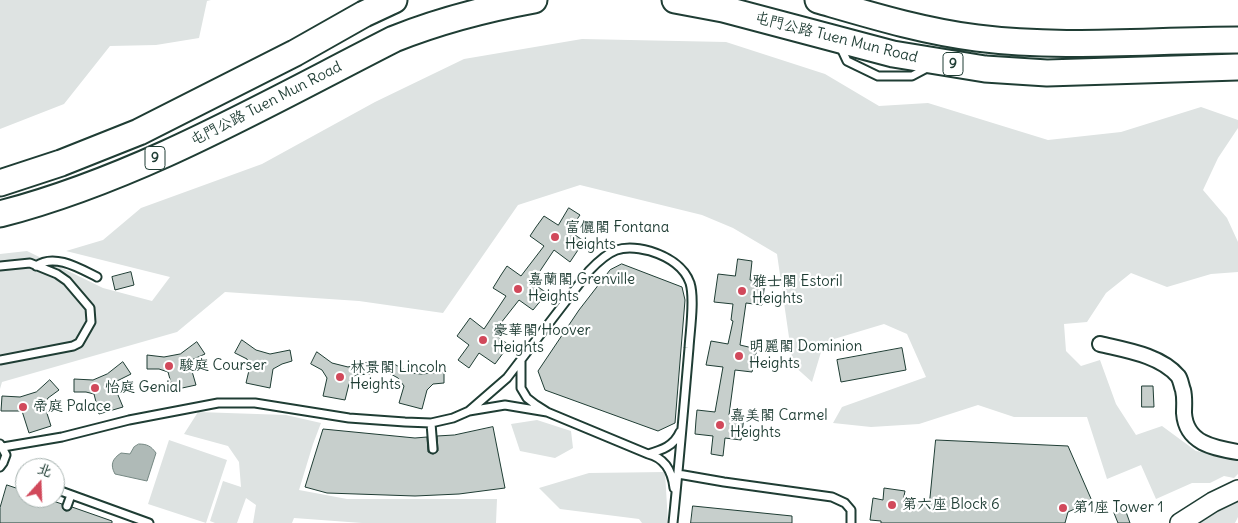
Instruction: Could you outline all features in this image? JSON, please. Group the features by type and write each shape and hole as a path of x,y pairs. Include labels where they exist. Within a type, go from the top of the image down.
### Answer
{"highway":[{"name":"屯門公路 Tuen Mun Road","path":"0,182 61,163 133,135 194,106 364,14 394,0"},
{"name":"屯門公路 Tuen Mun Road","path":"0,214 75,191 148,161 206,135 394,39 453,17 534,0"},
{"name":"屯門公路 Tuen Mun Road","path":"675,0 723,9 893,54 985,69 1047,72 1238,67"},
{"name":"屯門公路 Tuen Mun Road","path":"818,0 896,23 979,38 1032,42 1097,43 1238,40"}],"street":[{"path":"1100,344 1133,352 1166,365 1179,377 1184,396 1184,414 1187,426 1193,436 1204,444 1238,452"},
{"path":"1180,523 1213,502 1238,490"}],"lane":[{"path":"469,411 508,378 589,271 603,256 619,249 637,248 656,253 673,262 683,271 690,284 692,308 673,523"},
{"path":"36,266 52,259 97,277"},
{"path":"0,266 30,264 57,274 67,281 90,308 91,322 78,344 74,346 0,360"},
{"path":"521,360 521,388 527,398 547,412 660,459 670,471 675,504"},
{"path":"0,466 5,460 5,451 1,445 62,437 129,420 218,403 256,403 349,418 405,422 431,422 453,418 469,411 506,405 547,412"},
{"path":"648,454 661,450 677,439 683,418"},
{"path":"431,422 434,449"},
{"path":"678,474 832,497 845,502 852,510 851,523"},
{"path":"65,493 149,523"},
{"path":"67,506 71,495"}],"shaded area":[{"path":"0,0 211,0 207,1 199,38 156,45 110,46 64,104 0,129"},
{"path":"582,39 726,42 825,74 879,106 928,103 1048,140 1121,132 1201,107 1238,120 1238,128 1218,158 1203,190 1227,218 1238,242 1238,272 1211,274 1167,287 1131,273 1106,293 1087,322 1064,324 1066,351 1081,366 1100,360 1116,404 1136,435 1162,426 1196,451 1238,457 1238,474 1234,478 1224,476 1210,483 1192,483 1156,499 1141,465 1107,479 1087,417 1014,417 978,405 919,424 871,427 833,423 842,407 926,377 907,334 884,324 824,342 812,382 793,365 777,254 733,228 702,215 580,185 518,205 443,313 359,301 225,292 177,332 2,382 0,389 0,254 27,251 103,288 152,301 170,277 66,251 103,240 141,208 262,164 375,102 464,59"},
{"path":"198,412 286,415 321,423 299,490 347,499 497,499 496,523 362,523 294,518 292,523 253,523 256,505 246,498 237,523 215,523 210,521 223,481 241,487 239,462 228,446 184,434"},
{"path":"537,420 571,431 573,448 555,458 520,451 511,424"},
{"path":"169,440 227,460 206,523 148,504"},
{"path":"139,444 149,446 156,453 147,481 115,474 112,465 116,458 121,453 130,454 134,447"},
{"path":"665,472 668,523 642,523 639,519 560,509 539,488 589,473"},
{"path":"1238,501 1238,517 1235,523 1190,523"}],"building":[{"path":"569,208 580,215 569,231 584,241 570,262 554,250 532,283 547,293 533,310 519,300 493,333 509,345 495,364 479,353 469,368 458,360 469,345 457,336 470,318 484,329 506,296 493,288 507,266 521,276 544,246 530,236 536,227 544,216 558,225"},
{"path":"738,259 752,261 750,280 765,282 762,305 746,303 740,345 757,349 752,372 735,370 729,415 744,417 741,440 725,438 723,456 711,454 713,436 695,434 696,420 697,410 715,412 723,367 706,365 711,341 728,344 733,321 731,320 733,304 714,302 718,274 735,276"},
{"path":"622,264 682,287 685,300 675,423 658,431 545,390 538,371 579,310 610,270"},
{"path":"131,272 134,285 115,290 112,277"},
{"path":"242,340 256,350 270,354 290,350 292,361 273,369 270,388 246,383 250,366 247,359 235,353"},
{"name":"駿庭 Courser","path":"197,342 205,354 189,361 196,385 173,390 168,372 159,369 147,369 147,355 164,357 180,354"},
{"path":"902,348 906,370 841,382 837,360"},
{"name":"林景閣 Lincoln Heights","path":"317,352 332,363 348,367 368,362 370,374 356,375 350,380 345,400 323,396 327,378 322,370 311,364"},
{"name":"怡庭 Genial","path":"123,362 131,374 113,383 123,407 99,414 94,394 74,392 74,379 93,380 107,374"},
{"path":"392,363 411,373 444,372 444,383 433,384 427,390 422,409 399,403 404,386 398,378 387,372"},
{"name":"帝庭 Palace","path":"50,380 59,390 48,398 44,404 51,426 29,433 22,411 1,411 2,396 20,397 36,392"},
{"path":"1142,386 1153,386 1154,407 1142,407"},
{"path":"493,427 505,488 459,494 415,496 327,493 305,487 323,429 415,438 427,437 428,452 433,454 438,451 437,436 454,435"},
{"path":"936,440 1068,446 1092,501 1068,512 1065,523 881,523 881,521 870,520 873,498 883,500 884,488 905,491 903,501 929,504"},
{"path":"7,485 15,488 15,508 63,508 66,511 72,507 112,521 112,523 0,523 0,508"},
{"path":"693,506 792,516 792,523 691,523"},
{"path":"1125,509 1130,523 1118,523 1114,513"}],"place":[{"name":"富儷閣 Fontana Heights","path":"555,237"},
{"name":"嘉蘭閣 Grenville Heights","path":"518,289"},
{"name":"雅士閣 Estoril Heights","path":"742,291"},
{"name":"豪華閣 Hoover Heights","path":"483,340"},
{"name":"明麗閣 Dominion Heights","path":"739,356"},
{"name":"駿庭 Courser","path":"169,366"},
{"name":"林景閣 Lincoln Heights","path":"340,377"},
{"name":"怡庭 Genial","path":"95,388"},
{"name":"帝庭 Palace","path":"23,407"},
{"name":"嘉美閣 Carmel Heights","path":"720,425"},
{"name":"第六座 Block 6","path":"892,505"},
{"name":"第1座 Tower 1","path":"1063,508"}]}
